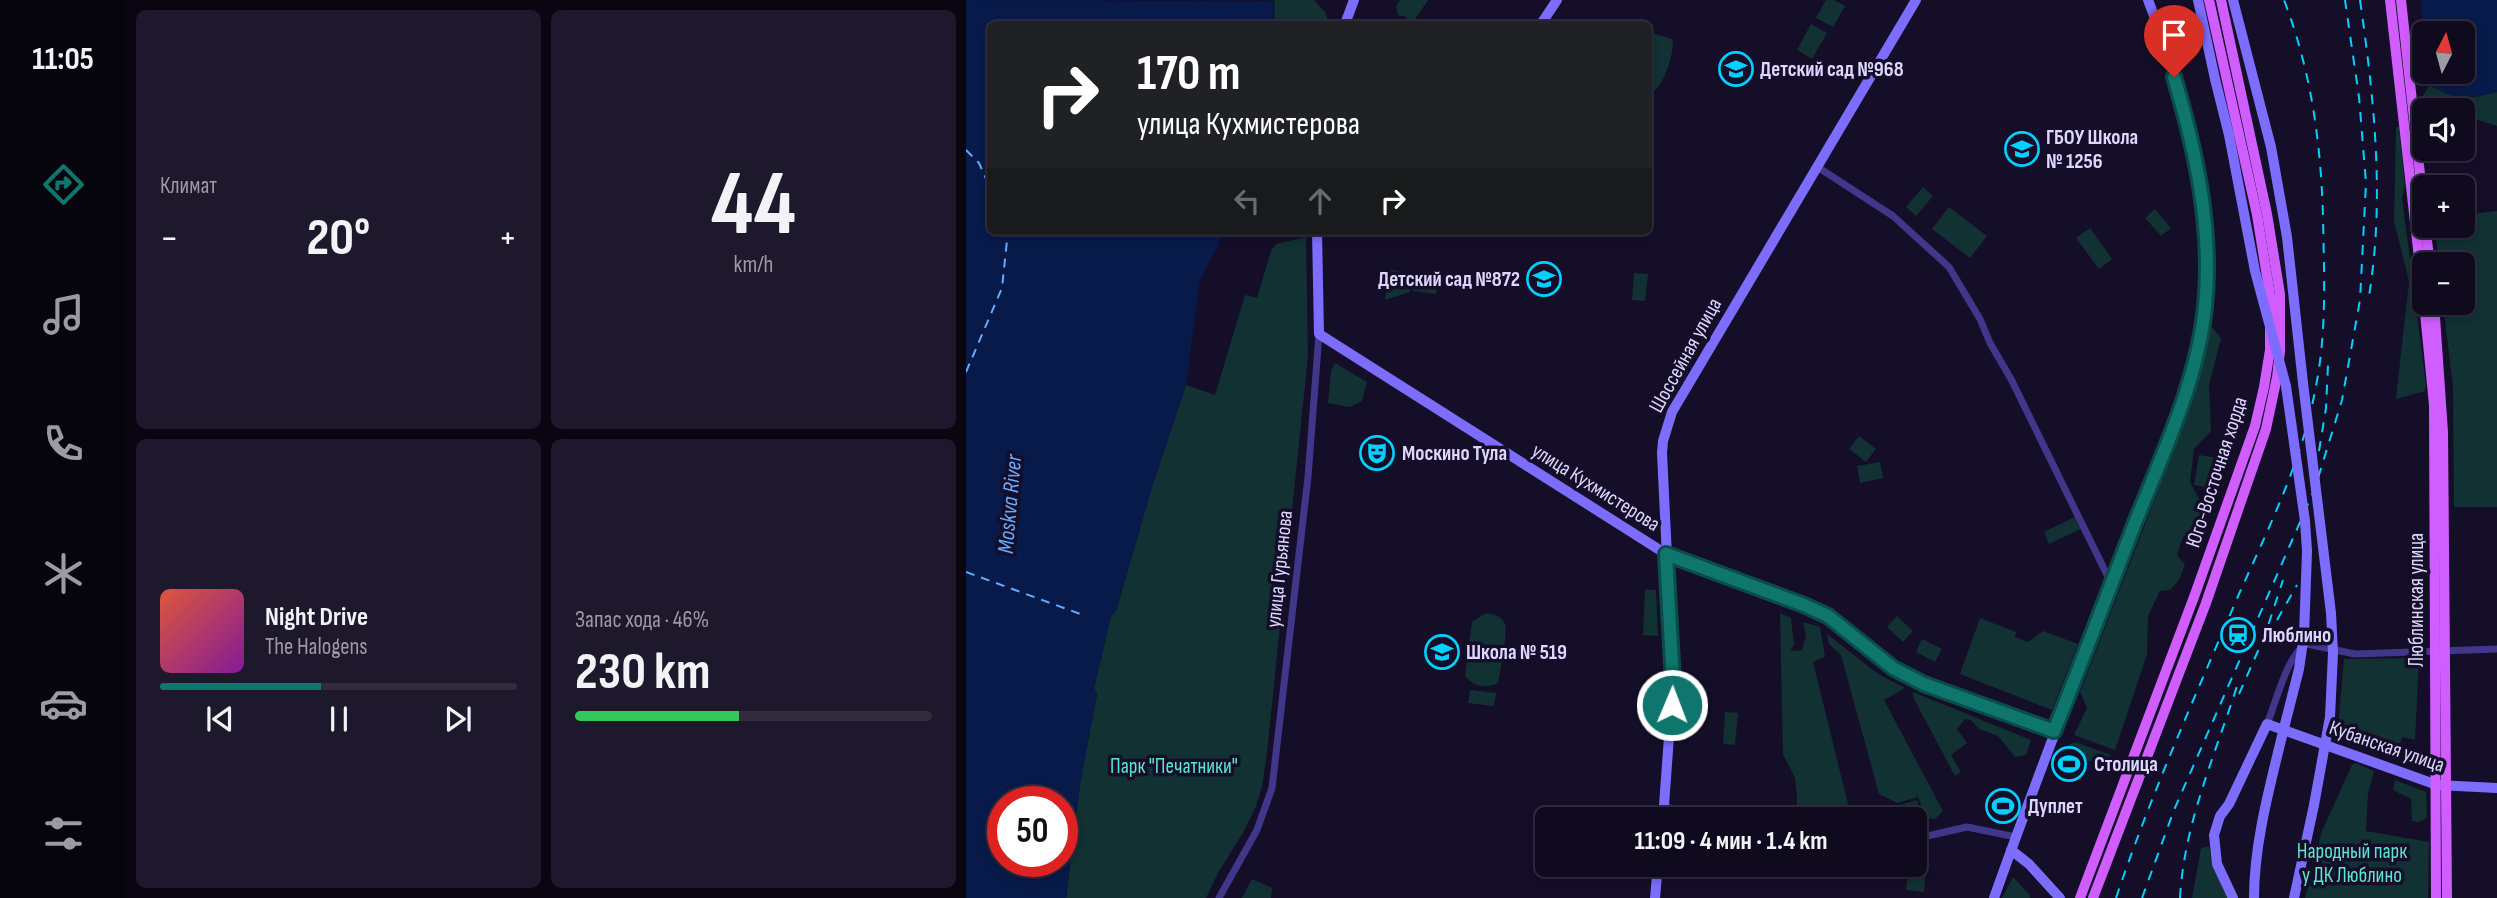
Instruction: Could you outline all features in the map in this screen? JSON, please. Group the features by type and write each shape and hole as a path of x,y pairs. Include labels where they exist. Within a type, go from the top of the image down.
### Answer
{"main road":[{"path":"1346,21 1354,0"},
{"path":"1544,21 1557,0"},
{"name":"Шоссейная улица","path":"1664,807 1673,682 1663,441 1672,412 1916,0"},
{"path":"1994,898 2054,731 2189,386 2197,358 2207,285 2206,232 2193,146 2174,77 2148,0"},
{"path":"2197,0 2229,135 2255,271 2286,386 2307,551 2304,635 2299,669 2269,796 2254,877 2254,898"},
{"name":"Юго-Восточная хорда","path":"2093,898 2096,873 2255,426 2270,350 2270,295 2257,215 2209,0"},
{"name":"Юго-Восточная хорда","path":"2080,898 2096,873 2206,603 2266,429 2277,377 2280,294 2267,214 2221,0"},
{"path":"2233,0 2271,147 2287,237 2331,613 2333,665 2330,717 2294,898"},
{"name":"Люблинская улица","path":"2390,0 2418,252"},
{"path":"2401,0 2420,175"},
{"name":"улица Гурьянова","path":"1317,235 1319,334"},
{"name":"Люблинская улица","path":"2425,315 2434,405 2441,786 2447,898"},
{"name":"Люблинская улица","path":"2435,315 2443,432 2440,651"},
{"name":"улица Кухмистерова","path":"1319,334 1666,554 1828,616 1893,668 1924,684 2054,731"},
{"path":"2233,898 2217,864 2214,835 2220,816 2230,804 2267,724"},
{"name":"Кубанская улица","path":"2267,724 2441,786 2497,788"},
{"path":"2256,752 2271,731 2285,731"},
{"name":"Люблинская улица","path":"2436,898 2441,786"},
{"path":"2011,850 2029,864 2060,898"},
{"path":"1655,898 1657,877"}],"street":[{"path":"1816,166 1893,216 1949,267 2011,379 2112,585"},
{"name":"улица Гурьянова","path":"1219,898 1257,831 1272,788 1306,498 1319,334"},
{"path":"2267,724 2292,660 2303,645 2312,643 2327,650 2355,654 2497,649"},
{"path":"1927,836 1967,827 2016,837"}],"green space":[{"path":"1274,0 1314,0 1326,13 1327,21 1275,21"},
{"path":"1400,0 1428,0 1414,21 1406,21 1406,17 1398,15 1396,6"},
{"path":"1826,0 1834,0 1845,6 1833,27 1816,18"},
{"path":"1811,24 1827,33 1812,59 1797,50"},
{"path":"1652,35 1672,39 1673,44 1665,75 1654,91 1652,90"},
{"path":"2429,85 2462,98 2422,98"},
{"path":"2497,92 2497,126 2475,119 2475,98 2462,98"},
{"path":"2396,127 2399,127 2405,187 2402,197 2412,275 2412,315 2417,315 2426,385 2425,391 2396,399 2409,281 2394,221"},
{"path":"1923,187 1933,196 1916,216 1906,207"},
{"path":"1949,207 1987,236 1970,258 1932,229"},
{"path":"2155,209 2171,228 2161,236 2145,218"},
{"path":"2497,211 2497,507 2454,507 2453,387 2444,315 2475,315 2475,252 2438,252 2436,238 2475,238 2475,214"},
{"path":"2090,228 2112,259 2099,269 2076,238"},
{"name":"Парк \"Печатники\"","path":"1306,237 1308,356 1267,752 1256,806 1206,898 1066,898 1069,877 1078,877 1078,800 1097,694 1094,688 1111,616 1116,611 1151,490 1186,385 1215,395 1245,295 1257,298 1271,251 1276,244"},
{"path":"1389,270 1409,272 1410,292 1385,300"},
{"path":"1634,273 1648,274 1645,301 1632,300"},
{"path":"1415,278 1438,281 1436,294 1413,291"},
{"path":"2212,327 2221,338 2209,385 2211,431 2194,449 2190,482 2206,512 2198,531 2183,537 2177,555 2185,565 2179,580 2170,590 2160,591 2148,616 2147,654 2115,750 2074,735 2087,708 2080,692 2191,406 2207,336"},
{"path":"1335,363 1367,382 1362,401 1350,407 1328,403 1331,371"},
{"path":"1859,436 1876,449 1866,462 1849,449"},
{"path":"2199,455 2217,458 2212,488 2194,485"},
{"path":"1880,462 1883,478 1860,483 1857,466"},
{"path":"2075,517 2081,529 2049,544 2044,532"},
{"path":"1645,589 1656,590 1658,636 1643,635"},
{"path":"1486,613 1502,619 1506,629 1498,683 1484,686 1472,683 1465,676 1472,622"},
{"path":"1780,613 1791,618 1794,645 1790,651 1802,650 1806,636 1803,622 1820,627 1825,657 1813,662 1849,807 1797,807 1795,778 1783,754"},
{"path":"1897,616 1913,631 1903,642 1887,627"},
{"path":"1980,618 2016,632 2015,637 2028,642 2043,631 2078,644 2052,710 1960,674"},
{"path":"1827,634 1878,674 1905,688 1884,700 1943,811 1935,819 1927,818 1927,807 1922,807 1918,797 1897,803 1879,794 1841,655 1829,644"},
{"path":"1922,639 1942,649 1935,662 1916,652"},
{"path":"2419,658 2415,740 2403,737 2392,759 2337,738 2344,659"},
{"path":"1470,690 1496,693 1494,706 1468,703"},
{"path":"1913,692 2031,740 2026,755 2015,757 1998,736 1979,729 1971,720 1965,719 1957,729 1967,743 1951,755 1961,772 1955,776 1913,697"},
{"path":"1725,712 1738,713 1735,745 1723,744"},
{"path":"2075,742 2111,755 2114,767 2108,771 2102,766 2065,752 2068,745"},
{"name":"Народный парк у ДК Люблино","path":"2355,763 2374,771 2368,794 2366,831 2429,842 2428,898 2305,898 2322,831"},
{"path":"2395,780 2426,792 2427,818 2418,822 2412,821 2411,799 2393,790"},
{"path":"1917,800 1919,807 1901,807"},
{"path":"2209,846 2212,863 2228,898 2192,898 2201,848"},
{"path":"1908,877 1925,877 1924,892 1906,890"},
{"path":"2013,877 2029,894 2030,898 2002,898"},
{"path":"1252,879 1272,888 1271,898 1242,898"}],"water":[{"name":"Moskva River","path":"966,0 1273,1 1273,21 987,21 987,235 1223,235 1199,283 1186,385 1151,490 1116,611 1111,616 1094,688 1097,694 1078,800 1078,786 987,786 987,877 1069,877 1066,898 966,898"},
{"path":"2421,0 2497,0 2497,92 2477,97 2462,97 2429,85 2475,84 2475,21 2423,21"}],"ferry route":[{"path":"966,150 979,163 987,181"},
{"path":"966,372 1002,288 1008,235"},
{"path":"966,572 1083,615"}],"railway":[{"path":"2116,898 2174,744 2294,466 2310,413 2320,365 2324,302 2320,162 2308,80 2284,0"},
{"path":"2142,898 2174,810 2315,488 2342,400 2360,300 2366,183 2359,97 2345,0"},
{"path":"2360,0 2376,148 2376,222 2369,296"},
{"path":"2319,451 2326,408 2328,365"},
{"path":"2239,694 2265,635 2283,580"},
{"path":"2277,620 2297,585"},
{"path":"2180,898 2194,815 2238,683"}],"place":[{"name":"Детский сад №968","path":"1736,69"},
{"name":"ГБОУ Школа № 1256","path":"2022,149"},
{"name":"Детский сад №872","path":"1544,279"},
{"name":"Москино Тула","path":"1377,453"},
{"name":"Люблино","path":"2238,635"},
{"name":"Школа № 519","path":"1442,652"},
{"name":"Столица","path":"2069,764"},
{"name":"Дуплет","path":"2003,806"}],"route":[{"path":"1672,705 1666,554 1828,616 1873,654 1924,684 2054,731 2159,468 2197,358 2207,285 2206,232 2193,146 2174,77"}]}
